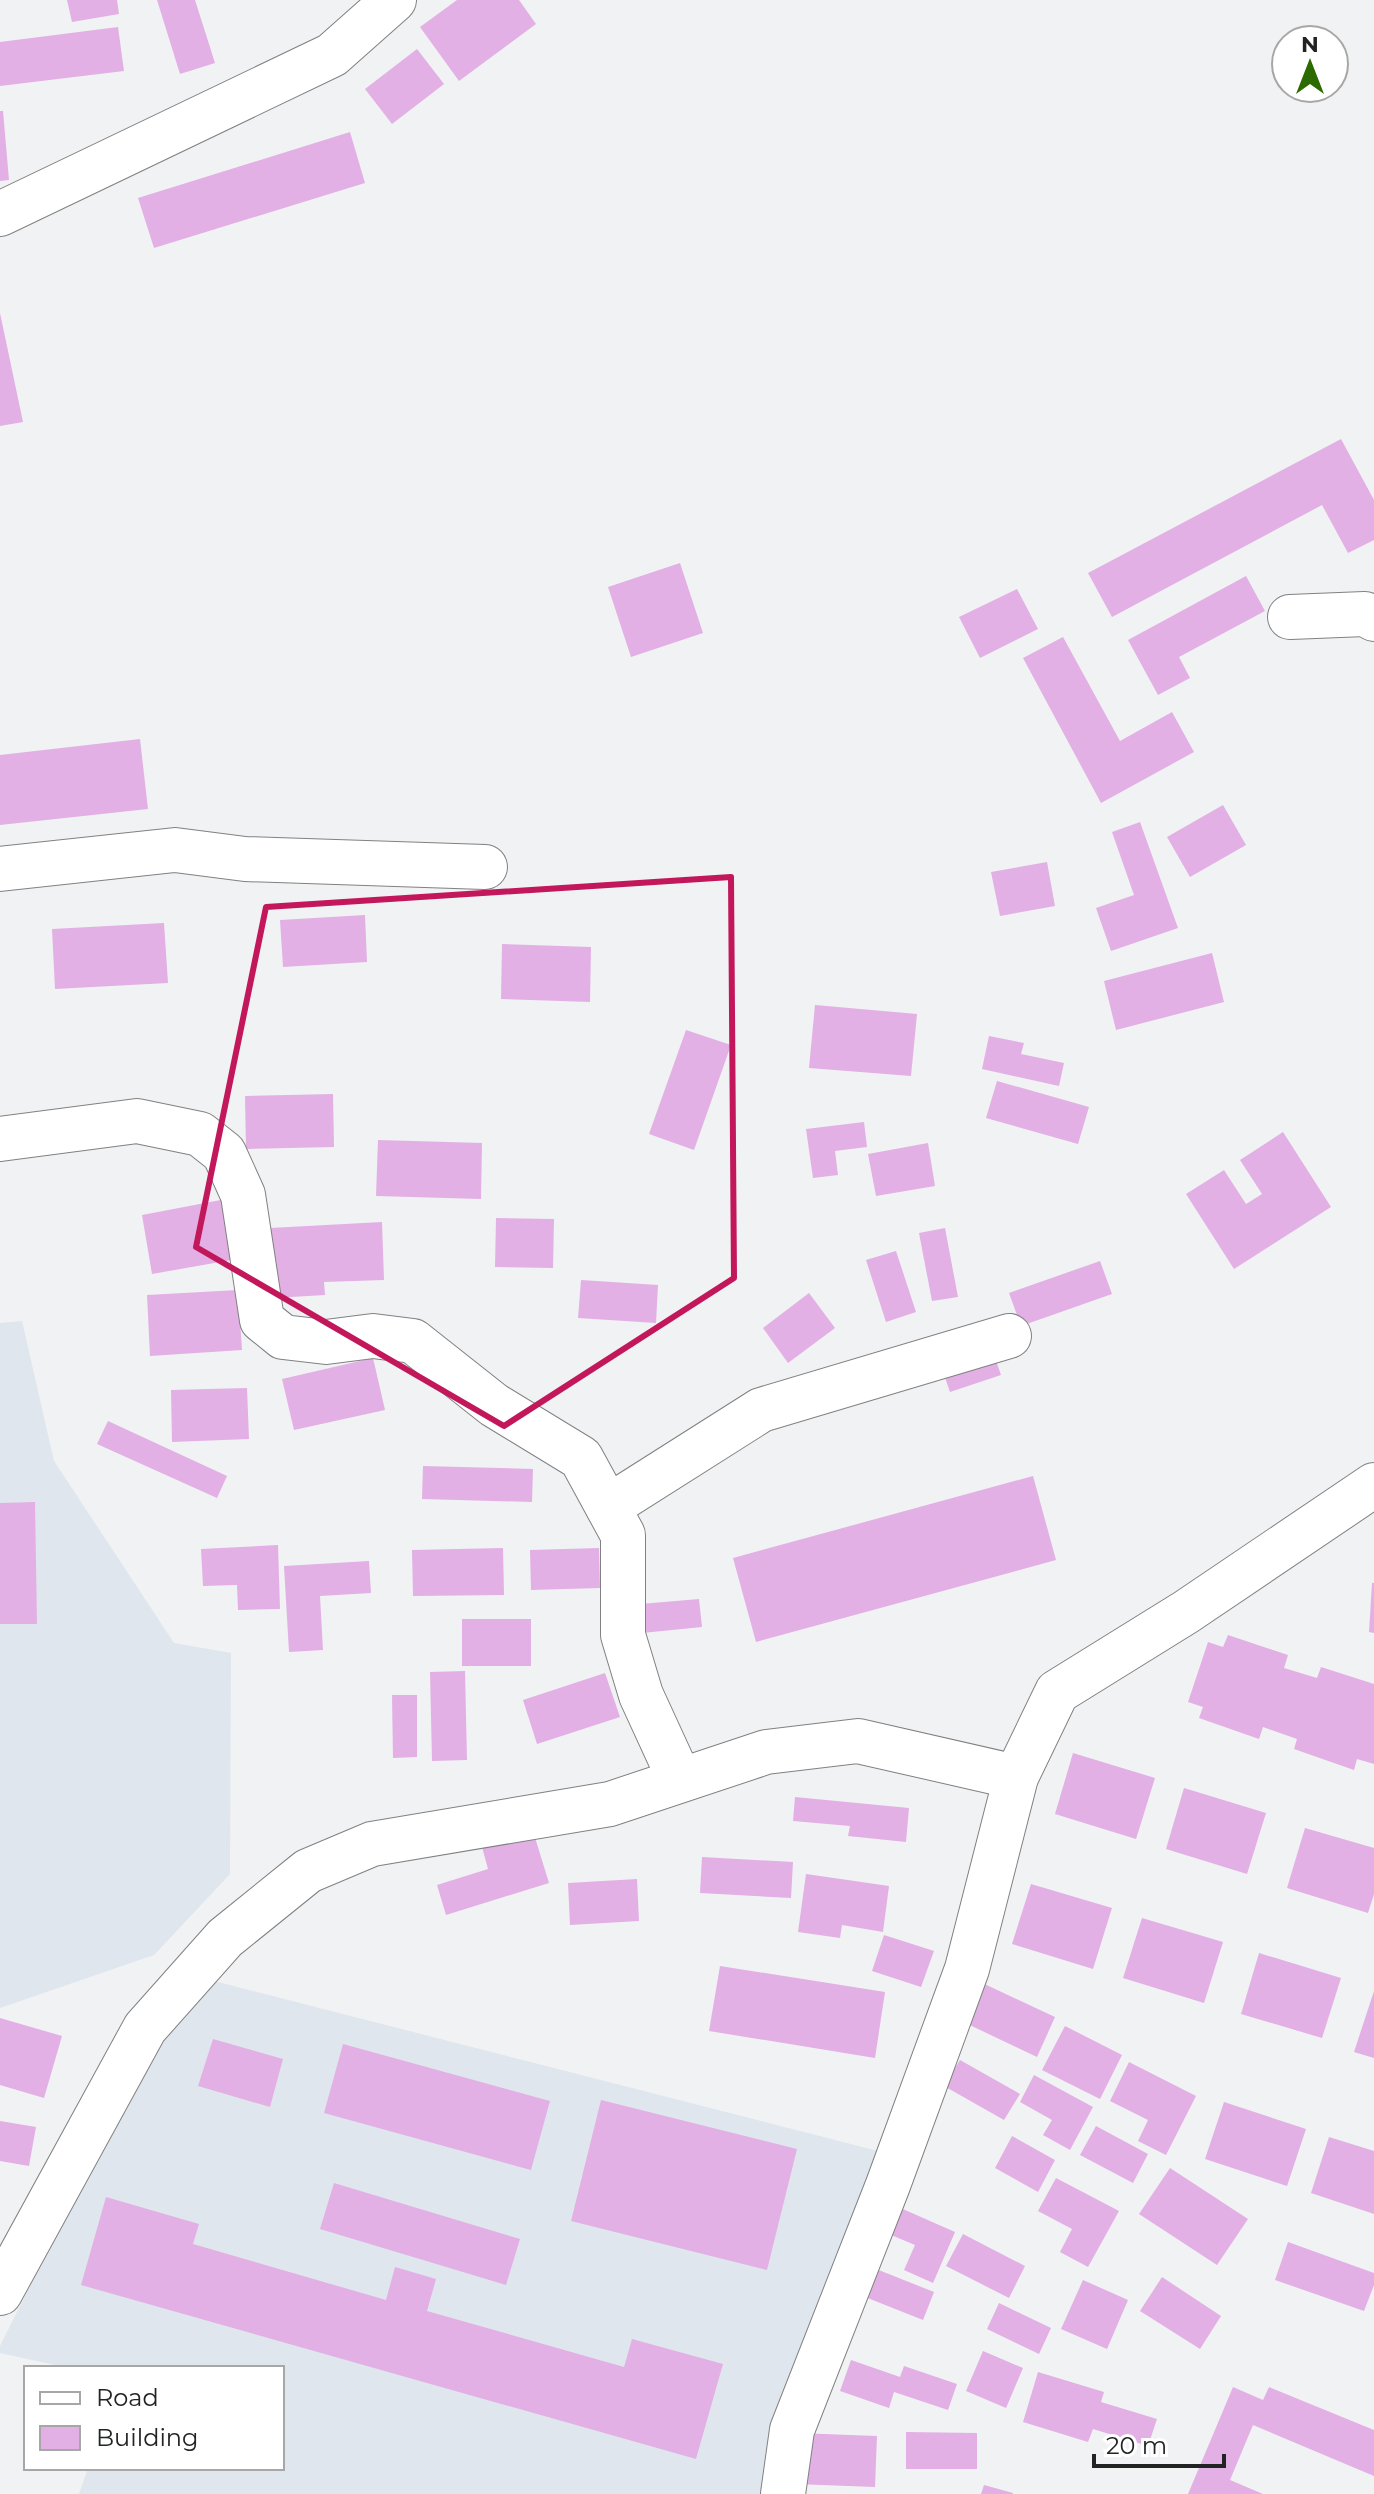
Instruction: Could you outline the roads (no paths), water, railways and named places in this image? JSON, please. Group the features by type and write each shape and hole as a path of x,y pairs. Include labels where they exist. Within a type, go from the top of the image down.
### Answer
{"street":[{"path":"0,214 332,55 394,0"},
{"path":"1290,617 1365,614 1374,619"},
{"path":"0,869 175,850 245,859 485,867"},
{"path":"0,1139 137,1121 200,1134 224,1153 243,1195 262,1320 283,1337 326,1342 373,1336 413,1341 494,1405 581,1458 623,1535 623,1635 641,1695 680,1780"},
{"path":"608,1507 761,1410 1009,1336"},
{"path":"783,2494 792,2430 888,2185 967,1969 1016,1777 1057,1692 1186,1612 1374,1485"},
{"path":"0,2293 145,2028 225,1938 308,1871 372,1844 610,1804 766,1752 858,1741 1016,1777"}]}
